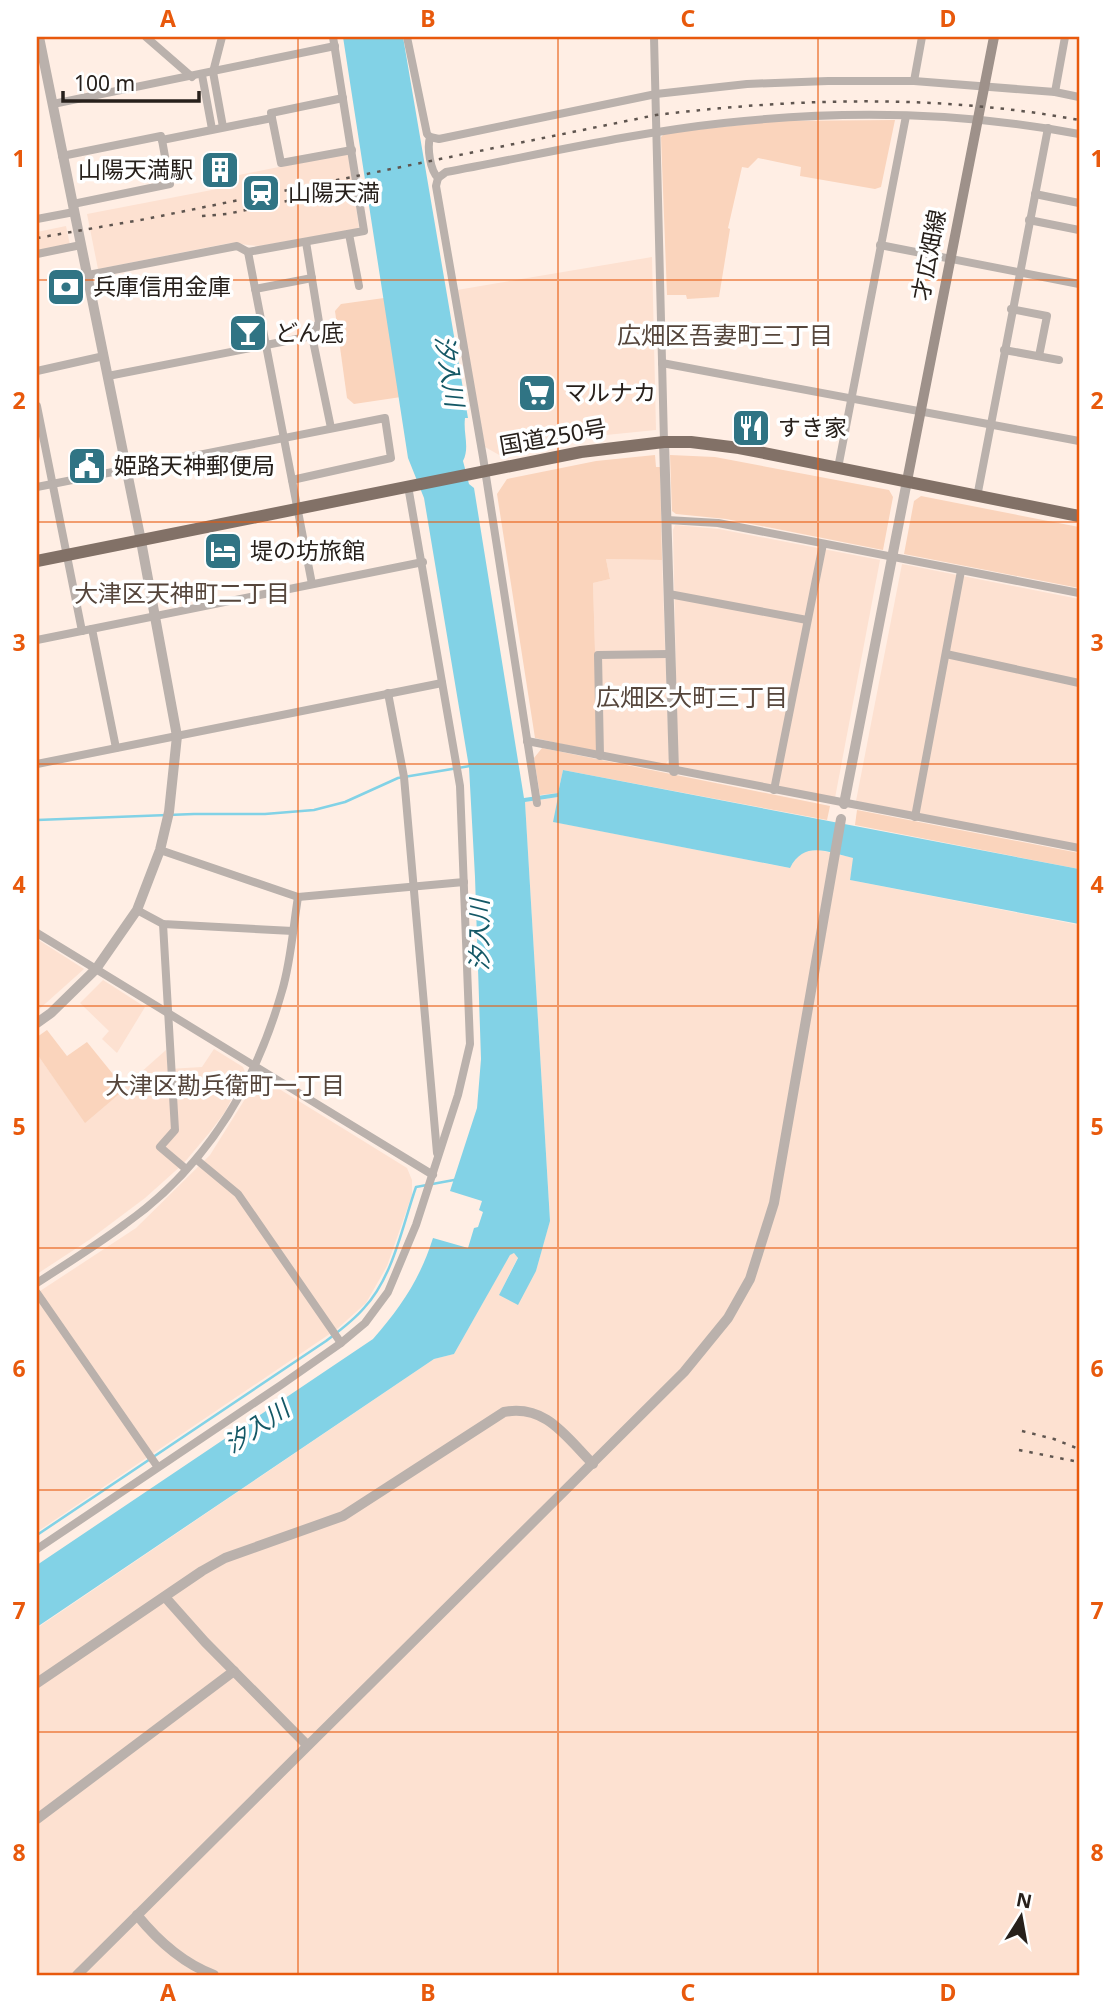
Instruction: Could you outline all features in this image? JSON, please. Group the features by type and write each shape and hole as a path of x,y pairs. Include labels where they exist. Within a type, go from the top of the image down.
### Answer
{"highway":[{"name":"国道250号","path":"37,561 581,452 664,442 691,442 738,448 1079,516"}],"main road":[{"name":"才広畑線","path":"907,481 993,37"}],"street":[{"path":"37,1023 96,969 136,910 160,850 169,812 177,736 141,541 39,37"},
{"path":"146,37 197,76 212,130"},
{"path":"222,37 213,72 223,127"},
{"path":"88,275 237,246 248,253 365,231 333,37"},
{"path":"407,37 427,134 439,139 656,94 761,84 914,81 984,85 1079,97"},
{"path":"654,37 674,771"},
{"path":"914,81 922,37"},
{"path":"1055,92 1065,37"},
{"path":"53,104 335,47"},
{"path":"343,98 271,113 281,163 352,150"},
{"path":"536,799 485,471 436,186 438,178 446,172 657,132 790,116 851,114 978,119 1079,134"},
{"path":"838,468 906,116"},
{"path":"62,156 272,118"},
{"path":"977,496 1018,272 1048,128"},
{"path":"430,137 428,143 431,160 434,174 438,178"},
{"path":"37,219 170,184 162,139"},
{"path":"1035,194 1079,203"},
{"path":"1029,220 1079,230"},
{"path":"349,234 359,286"},
{"path":"306,242 319,322 312,336 331,428"},
{"path":"37,254 81,245"},
{"path":"880,246 1079,284"},
{"path":"248,253 312,584"},
{"path":"255,289 312,278"},
{"path":"1011,309 1047,316 1039,356"},
{"path":"108,376 312,336"},
{"path":"1003,350 1059,360"},
{"path":"37,371 104,356"},
{"path":"662,363 1079,441"},
{"path":"37,406 82,631"},
{"path":"37,486 385,418 391,458 292,480"},
{"path":"77,1975 684,1372 728,1318 750,1279 774,1203 841,819 907,481"},
{"path":"37,1549 341,1343 365,1323 388,1292 416,1226 458,1095 470,1044 460,786 408,486"},
{"path":"667,520 718,523 1079,593"},
{"path":"774,790 823,544"},
{"path":"37,640 423,562"},
{"path":"915,817 961,571"},
{"path":"669,594 807,620"},
{"path":"92,629 116,748"},
{"path":"600,756 598,654 669,654"},
{"path":"946,654 1079,683"},
{"path":"37,764 442,683"},
{"path":"388,693 404,776 416,886 438,1160"},
{"path":"527,741 1079,848"},
{"path":"160,850 298,897 464,882"},
{"path":"37,1283 127,1223 159,1196 197,1160 226,1122 256,1068 283,989 298,897"},
{"path":"136,910 163,924 293,931"},
{"path":"163,924 166,1013 175,1130 160,1147 186,1169"},
{"path":"37,933 433,1175"},
{"path":"197,1160 238,1194 341,1343"},
{"path":"37,1293 158,1466"},
{"path":"37,1683 225,1558 343,1516 505,1412 519,1409 538,1413 593,1464"},
{"path":"165,1597 307,1745"},
{"path":"37,1819 234,1671"},
{"path":"137,1915 152,1934 177,1955 214,1975"}],"shaded area":[{"path":"895,120 881,187 875,189 800,176 801,167 758,158 748,168 742,167 728,228 730,229 719,297 687,299 686,295 667,295 661,137 665,133 777,121"},
{"path":"348,153 359,227 356,229 259,246 230,243 98,269 87,214 217,189 215,177 220,177 221,180 229,179"},
{"path":"66,226 70,245 37,252 37,232"},
{"path":"652,257 656,430 606,435 501,456 485,447 457,290"},
{"path":"384,298 401,397 354,404 347,398 335,311 341,304"},
{"path":"655,455 656,467 660,467 662,560 606,559 610,579 593,583 598,752 535,738 497,494 507,479 596,461"},
{"path":"670,455 715,457 889,490 893,497 883,550 726,519 676,514 672,511"},
{"path":"921,496 1079,527 1079,588 904,554 914,501"},
{"path":"675,525 719,529 880,560 835,798 678,766"},
{"path":"606,559 662,560 669,759 665,765 598,752 593,583 610,579"},
{"path":"902,564 1079,599 1079,845 856,801"},
{"path":"542,748 830,806 827,820 563,770 558,793 540,795 534,758"},
{"path":"558,797 554,822 789,868 801,852 819,850 854,858 850,880 1079,925 1079,1975 37,1975 37,1628 434,1359 454,1354 510,1254 515,1253 518,1257 499,1295 536,1271 550,1220 525,802"},
{"path":"857,810 1079,853 1079,869 855,825"},
{"path":"37,939 84,969 37,1011"},
{"path":"103,980 145,1007 117,1053 102,1039 109,1031 80,1003"},
{"path":"47,1030 67,1056 87,1042 125,1089 85,1123 37,1054 37,1037"},
{"path":"214,1049 243,1067 245,1072 225,1112 210,1132 183,1164 145,1198 89,1240 37,1274 37,1054 85,1122 166,1050 168,1069 202,1067"},
{"path":"268,1082 407,1168 412,1180 412,1195 387,1266 366,1303 337,1329 37,1532 37,1293 136,1228 210,1155 255,1083"}],"water":[{"name":"汐入川","path":"343,37 403,37 468,418 465,418 466,451 463,461 469,484 474,488 524,798 558,793 563,770 1079,869 1079,924 850,880 853,858 826,851 809,851 802,854 790,868 553,822 558,797 525,802 550,1221 536,1271 518,1305 499,1295 518,1258 514,1253 510,1255 454,1354 434,1359 37,1627 37,1565 373,1339 409,1292 433,1238 468,1248 474,1228 478,1227 483,1212 479,1210 482,1201 450,1191 477,1108 481,1059 469,767 424,498 408,458"}],"waterway":[{"path":"37,820 265,814 314,810 345,802 398,778 470,766"},
{"path":"37,1535 346,1326 374,1296 390,1267 416,1187 454,1180"}],"railway":[{"path":"37,238 146,219 656,115 762,105 868,101 974,106 1079,120"},
{"path":"202,216 227,214 315,195"},
{"path":"1022,1431 1079,1449"},
{"path":"1019,1450 1079,1462"}],"place":[{"name":"山陽天満駅","path":"220,170"},
{"name":"山陽天満","path":"261,193"},
{"name":"兵庫信用金庫","path":"66,287"},
{"name":"どん底","path":"248,333"},
{"name":"マルナカ","path":"537,393"},
{"name":"すき家","path":"751,428"},
{"name":"姫路天神郵便局","path":"87,466"},
{"name":"堤の坊旅館","path":"223,551"}],"district":[{"name":"広畑区吾妻町三丁目","path":"725,336"},
{"name":"大津区天神町二丁目","path":"182,594"},
{"name":"広畑区大町三丁目","path":"692,698"},
{"name":"大津区勘兵衛町一丁目","path":"225,1086"}]}
